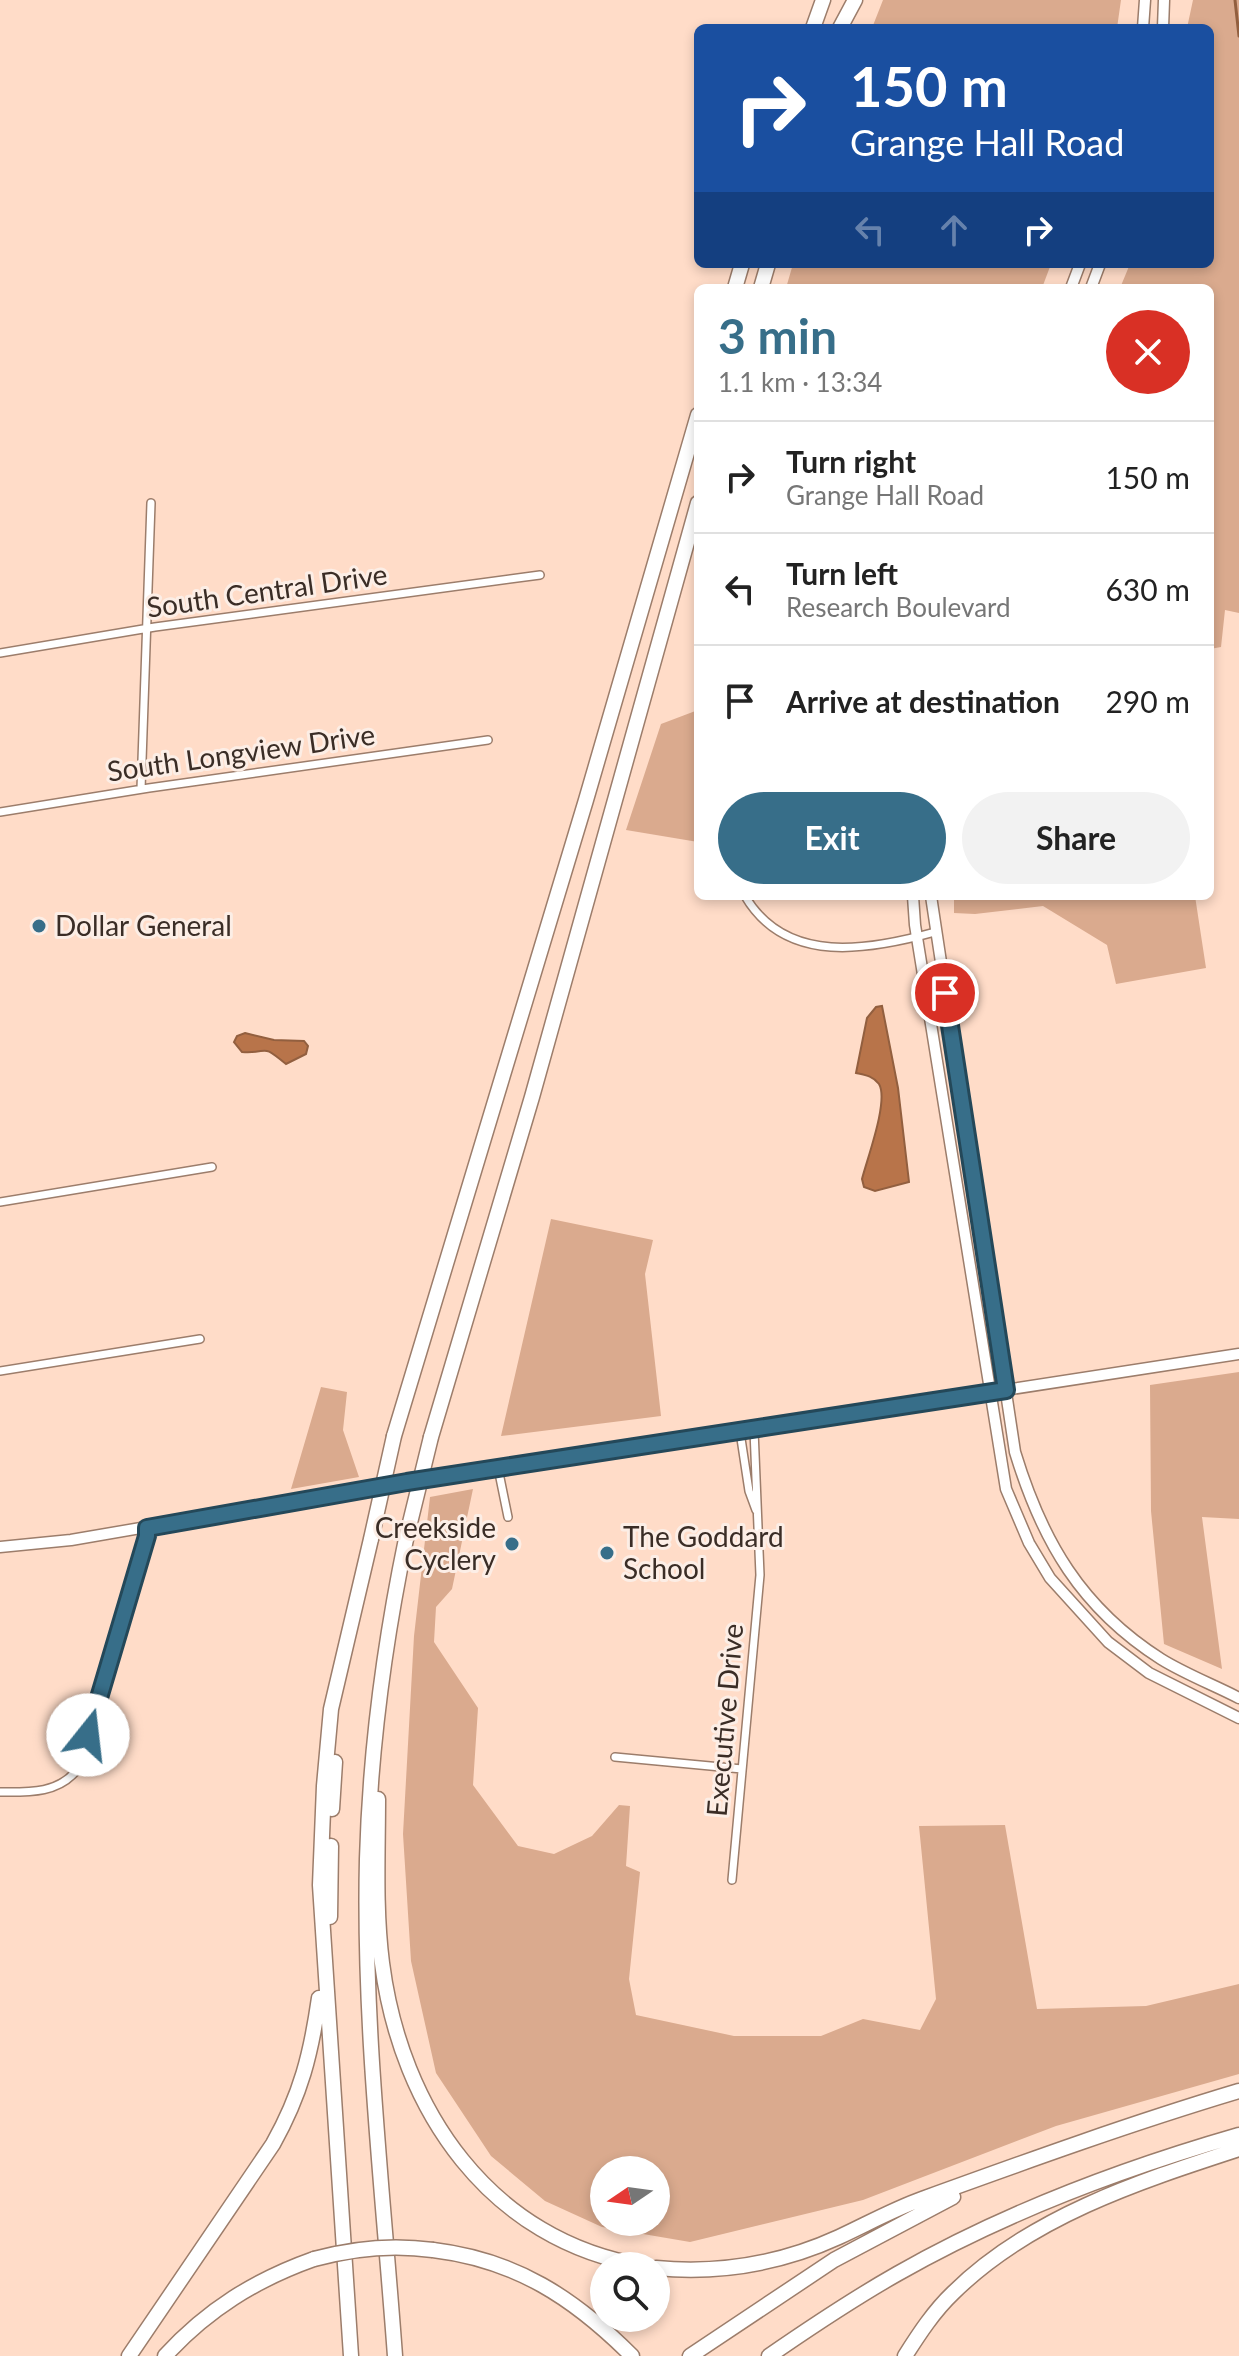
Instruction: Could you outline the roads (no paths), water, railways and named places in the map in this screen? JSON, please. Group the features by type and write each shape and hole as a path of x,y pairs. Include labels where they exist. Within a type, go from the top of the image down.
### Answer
{"highway":[{"path":"814,24 823,0"},
{"path":"840,24 848,0"},
{"path":"841,24 855,0"},
{"path":"351,2356 320,1885 331,1709 394,1436 582,815 694,429"},
{"path":"395,2356 372,2036 367,1888 372,1757 394,1598 431,1437 532,1097 694,517"},
{"path":"394,1598 378,1796 378,1926 385,1986 404,2058 422,2100 442,2135 469,2169 502,2201 537,2226 594,2252"},
{"path":"355,1607 337,1734 330,1926 360,2356"},
{"path":"129,2356 265,2156 288,2117 305,2074 324,1974"},
{"path":"670,2268 726,2270 795,2255 918,2200 1158,2115 1239,2091"},
{"path":"772,2356 807,2330 898,2273 1006,2220 1114,2174 1239,2135"},
{"path":"905,2356 953,2292 1014,2243 1074,2211 1239,2149"},
{"path":"690,2356 834,2260 936,2204 1030,2162"},
{"path":"165,2356 194,2326 225,2302 274,2274 314,2259 368,2247 401,2246 482,2259 538,2282 584,2311 627,2351"}],"main road":[{"path":"1143,24 1145,0"},
{"path":"1163,24 1164,0"},
{"path":"913,900 1006,1489 1029,1543 1050,1578 1080,1613 1118,1650 1149,1673 1239,1718"},
{"path":"931,900 1015,1452 1028,1497 1044,1533 1069,1572 1101,1610 1163,1660 1239,1698"},
{"path":"0,1547 71,1540 498,1468 1239,1354"}],"street":[{"path":"141,789 151,503"},
{"name":"South Central Drive","path":"0,653 540,575"},
{"name":"South Longview Drive","path":"0,812 488,740"},
{"path":"748,900 770,926 810,946 842,949 935,932"},
{"path":"0,1202 212,1167"},
{"path":"0,1371 200,1339"},
{"name":"Executive Drive","path":"732,1880 760,1575 754,1430"},
{"name":"Executive Drive","path":"740,1432 749,1491 758,1516"},
{"path":"498,1468 508,1517"},
{"path":"0,1792 33,1792 58,1786 76,1771 147,1528"},
{"path":"615,1757 742,1769"}],"waterway":[{"path":"1235,0 1239,36"}],"place":[{"name":"Dollar General","path":"39,926"},
{"name":"Creekside Cyclery","path":"512,1544"},
{"name":"The Goddard School","path":"607,1553"}]}
